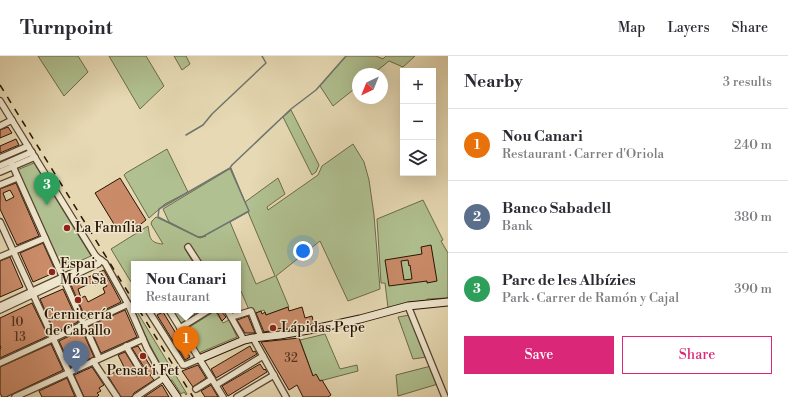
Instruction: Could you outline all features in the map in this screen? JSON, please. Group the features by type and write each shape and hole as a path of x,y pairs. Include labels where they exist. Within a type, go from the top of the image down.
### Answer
{"street":[{"path":"0,101 100,259 105,263 131,311"},
{"path":"0,126 12,120"},
{"path":"0,158 28,146"},
{"path":"0,172 11,164 33,154"},
{"path":"0,166 11,164"},
{"path":"11,164 99,358"},
{"path":"0,185 17,178"},
{"path":"0,222 80,397"},
{"path":"0,257 45,238"},
{"path":"188,247 197,261"},
{"path":"0,308 63,279 100,259"},
{"path":"150,313 182,364 185,365 244,340 314,329 360,319 408,306 448,302"},
{"path":"0,363 128,304"},
{"path":"408,306 444,397"},
{"path":"231,317 251,311 261,337"},
{"path":"132,313 143,339 164,378 177,397"},
{"path":"171,313 223,397"},
{"path":"180,328 204,313"},
{"path":"229,313 244,340"},
{"path":"253,338 286,397"},
{"path":"16,397 143,339"},
{"path":"126,346 141,371"},
{"path":"216,385 263,356"},
{"path":"93,361 117,397"},
{"path":"237,397 274,375"},
{"path":"136,397 164,378"},
{"path":"196,389 212,379"}],"green space":[{"path":"38,56 78,56 88,72 64,96"},
{"path":"109,56 146,56 164,86 140,109"},
{"path":"174,56 186,56 190,64 182,70"},
{"path":"346,56 376,56 383,59 386,56 415,56 403,67 389,61 380,68 352,68 352,91 333,106 320,86"},
{"path":"291,110 319,165 316,172 312,175 283,117"},
{"path":"353,144 364,162 369,180 374,215 380,289 348,301 320,241 276,276 289,307 266,315 264,310 253,314 249,310 241,291 241,261 200,261 190,246 185,249 192,261 131,261 131,282 111,249 148,226 151,239 155,242 163,244 151,224 156,217 200,238 206,236 198,237 169,222 163,209 231,168 245,202 278,178 285,194 267,207 268,210 318,175 322,166","holes":["248,212 275,276 256,284 230,222"]},
{"path":"167,149 188,192 165,204 149,218 124,175"},
{"path":"34,163 91,256 62,269 17,170"},
{"path":"423,200 443,240 441,241 448,253 448,298 427,299 427,301 388,308 385,283 381,283 377,219"},
{"path":"135,313 138,313 187,394 186,395 184,392 181,394 172,380 169,381"},
{"path":"174,313 194,313 195,315 181,324"},
{"path":"212,313 216,313 223,323 229,320 237,337 199,353 185,330"},
{"path":"410,315 427,357 413,359 398,317"},
{"path":"325,334 340,369 357,365 358,371 320,381 313,376 300,340"},
{"path":"431,366 438,384 398,396 396,375"}],"building":[{"path":"8,127 12,133 0,138 0,130"},
{"path":"16,139 19,145 0,153 0,146"},
{"path":"120,178 146,220 136,228 131,220 117,229 95,193"},
{"path":"16,183 39,236 17,245 0,209 0,189","holes":["10,190 14,197 6,201 3,193"]},
{"path":"43,243 56,272 33,282 20,253"},
{"path":"431,245 437,281 389,286 385,260 422,254 421,247","holes":["408,260 409,266 410,265 412,279 404,280 401,261"]},
{"path":"10,257 23,287 0,297 0,261"},
{"path":"104,270 121,302 86,319 71,285","holes":["103,278 107,286 103,288 105,293 88,302 85,296 81,298 78,289 93,282 95,285 98,284 96,281"]},
{"path":"63,289 78,322 55,333 40,299"},
{"path":"32,303 48,336 0,358 0,318"},
{"path":"288,307 289,311 302,307 305,318 312,316 314,324 264,332 256,313 261,311 262,314 265,312 266,315"},
{"path":"125,310 137,337 101,353 89,326"},
{"path":"164,313 190,357 185,360 157,315"},
{"path":"218,313 223,313 226,317 222,321"},
{"path":"248,316 255,333 245,333 237,320"},
{"path":"82,330 94,357 71,367 59,341"},
{"path":"299,338 313,376 316,374 320,381 322,380 331,395 328,397 303,397 297,385 289,390 261,342"},
{"path":"51,344 63,370 6,397 2,397 0,393 0,367"},
{"path":"138,346 154,372 150,375 154,380 134,393 132,397 121,397 108,376 124,367 118,355 125,352 138,373 141,375 143,374 145,369 132,348"},
{"path":"250,346 253,352 255,351 257,354 216,378 211,369"},
{"path":"260,364 267,372 228,396 222,386"},
{"path":"198,365 206,378 193,387 182,371"},
{"path":"92,367 104,385 99,388 101,391 97,393 99,395 97,397 84,397 74,375"},
{"path":"67,378 75,397 42,397 39,391"},
{"path":"162,385 169,397 144,397"},
{"path":"211,385 218,397 205,397 201,391"}],"waterway":[{"path":"186,135 203,125 212,114 266,63 262,56"},
{"path":"230,168 159,209 158,217 198,237 202,237 249,211 230,168 291,109 316,90 346,56"}],"railway":[{"path":"0,85 131,297"},
{"path":"141,313 193,397"}],"place":[{"name":"Parc de les Albízies","path":"47,205"},
{"name":"La Família","path":"67,228"},
{"name":"Espai Món Sà","path":"52,272"},
{"name":"Cernicería de Caballo","path":"78,300"},
{"name":"Lápidas Pepe","path":"273,328"},
{"name":"Pensat i Fet","path":"143,356"},
{"name":"Nou Canari","path":"186,359"},
{"name":"Banco Sabadell","path":"76,374"}]}
